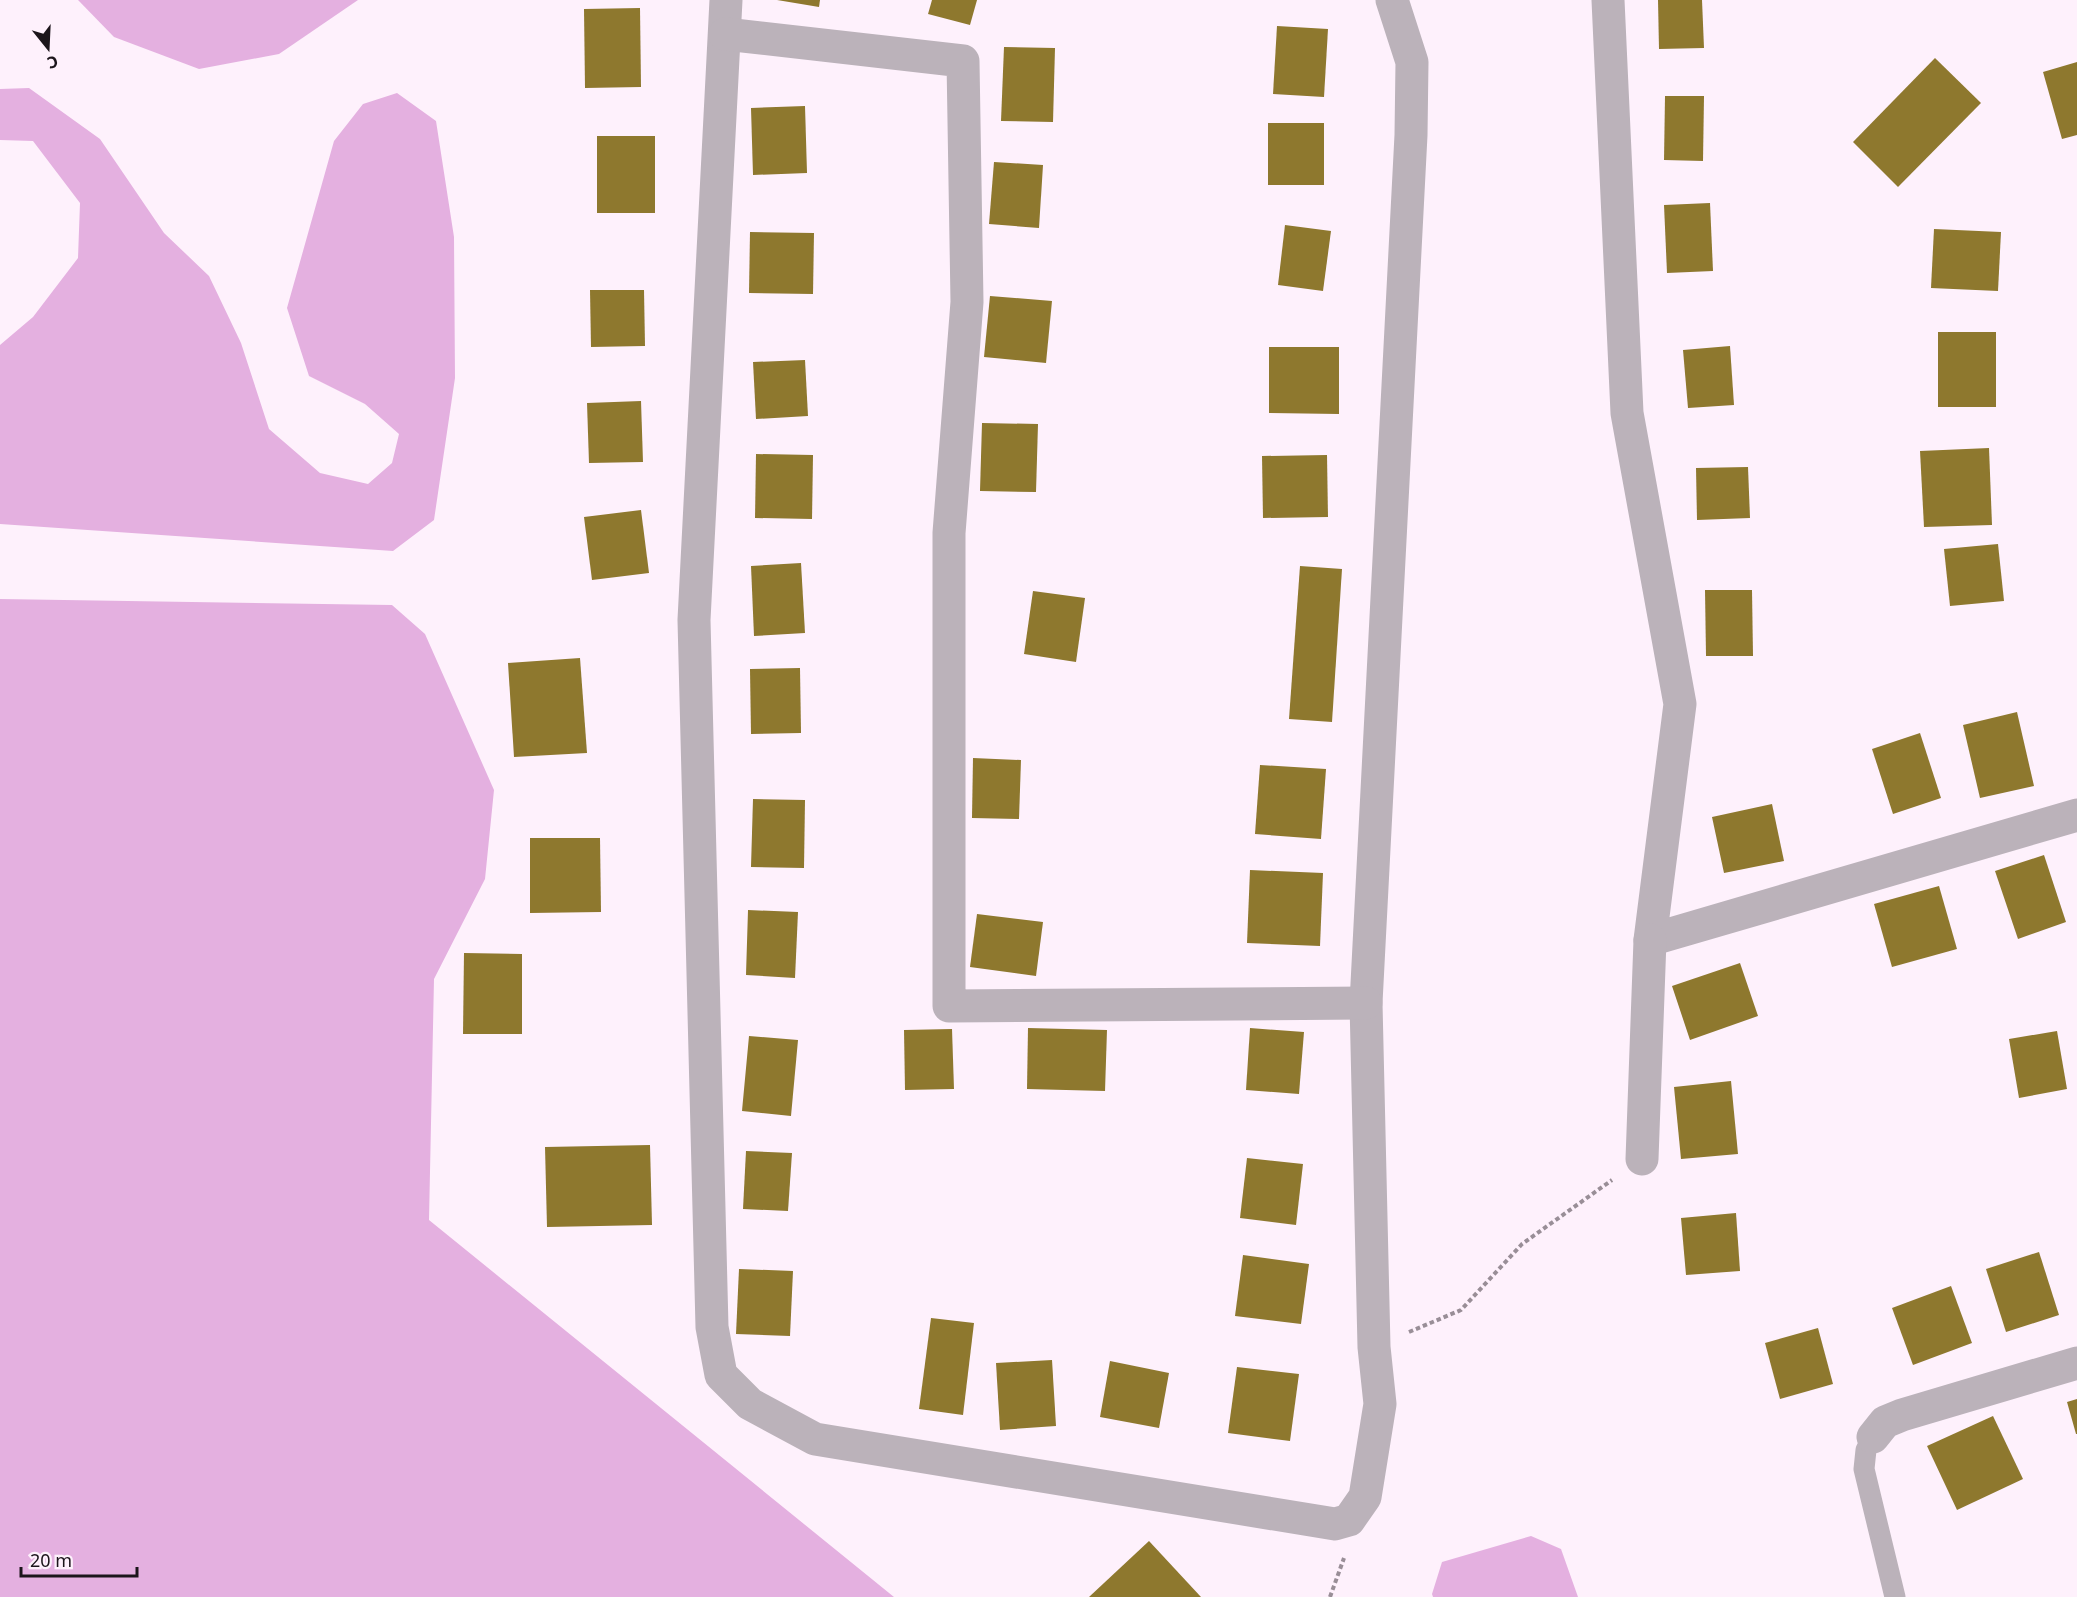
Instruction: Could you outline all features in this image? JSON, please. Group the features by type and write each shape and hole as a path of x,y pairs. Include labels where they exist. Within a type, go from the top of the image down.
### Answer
{"street":[{"path":"726,0 694,620 712,1327 722,1376 750,1404 815,1439 1335,1524 1349,1520 1365,1497 1380,1404 1374,1347 1366,1003 1411,135 1412,62 1392,0"},
{"path":"1608,0 1627,413 1680,704 1650,940 1642,1159"},
{"path":"725,34 963,61 967,302 949,533 949,1006 1366,1003"},
{"path":"1650,940 2077,815"},
{"path":"1873,1437 1885,1422 1902,1415 2077,1363"}],"lane":[{"path":"1873,1437 1866,1450 1864,1469 1895,1597"}],"path":[{"path":"1374,1347 1461,1310 1522,1244 1642,1159"}],"shaded area":[{"path":"78,0 358,0 279,54 199,69 114,37"},
{"path":"29,88 100,139 164,233 209,276 241,343 269,429 320,473 368,484 392,463 399,434 365,404 309,376 287,308 334,141 363,104 397,93 436,121 454,237 455,378 434,520 393,551 0,524 0,345 33,317 78,258 80,203 33,141 0,140 0,89"},
{"path":"0,599 392,605 425,634 494,790 485,879 434,979 429,1220 894,1597 0,1597"},
{"path":"1531,1536 1561,1549 1578,1597 1433,1597 1442,1562"}],"building":[{"path":"777,0 820,0 819,7"},
{"path":"932,0 977,0 970,25 928,14"},
{"path":"1658,0 1702,0 1704,48 1659,49"},
{"path":"640,8 641,87 585,88 584,9"},
{"path":"1277,26 1328,29 1324,97 1273,94"},
{"path":"1004,47 1055,48 1053,122 1001,121"},
{"path":"1935,58 1981,103 1898,187 1853,142"},
{"path":"2077,62 2077,135 2062,139 2043,72"},
{"path":"1665,96 1704,96 1703,161 1664,160"},
{"path":"805,106 807,173 753,175 751,108"},
{"path":"1268,123 1324,123 1324,185 1268,185"},
{"path":"597,136 655,136 655,213 597,213"},
{"path":"994,162 1043,165 1039,228 989,224"},
{"path":"1710,203 1713,271 1667,273 1664,205"},
{"path":"1285,225 1331,231 1323,291 1278,285"},
{"path":"1934,229 2001,232 1998,291 1931,288"},
{"path":"750,232 814,233 813,294 749,293"},
{"path":"590,290 644,290 645,346 591,347"},
{"path":"990,296 1052,301 1046,363 984,357"},
{"path":"1938,332 1996,332 1996,407 1938,407"},
{"path":"1730,346 1734,405 1688,408 1683,350"},
{"path":"1269,347 1339,347 1339,414 1269,413"},
{"path":"805,360 808,416 756,419 753,362"},
{"path":"641,401 643,462 589,463 587,403"},
{"path":"982,423 1038,424 1036,492 980,491"},
{"path":"1989,448 1992,525 1924,527 1920,451"},
{"path":"756,454 813,455 812,519 755,518"},
{"path":"1327,455 1328,517 1263,518 1262,456"},
{"path":"1748,467 1750,518 1697,520 1696,468"},
{"path":"641,510 649,573 592,580 584,517"},
{"path":"1998,544 2004,601 1950,606 1944,549"},
{"path":"801,563 805,633 754,636 751,566"},
{"path":"1300,566 1342,569 1332,722 1289,719"},
{"path":"1705,590 1752,590 1753,656 1706,656"},
{"path":"1033,591 1085,598 1076,662 1024,654"},
{"path":"580,658 587,753 514,757 508,663"},
{"path":"800,668 801,733 751,734 750,669"},
{"path":"2017,712 2034,786 1980,798 1963,725"},
{"path":"1920,733 1941,798 1893,814 1872,749"},
{"path":"973,758 1021,760 1019,819 972,818"},
{"path":"1260,765 1326,769 1321,839 1255,834"},
{"path":"753,799 805,800 804,868 751,867"},
{"path":"1772,804 1784,861 1724,873 1712,817"},
{"path":"530,838 600,838 601,912 530,913"},
{"path":"2044,855 2066,922 2018,939 1995,871"},
{"path":"1250,870 1323,873 1320,946 1247,943"},
{"path":"1939,886 1957,949 1892,967 1874,904"},
{"path":"748,910 798,912 795,978 746,975"},
{"path":"977,914 1043,922 1036,976 970,967"},
{"path":"464,953 522,954 522,1034 463,1034"},
{"path":"1740,963 1758,1016 1690,1040 1672,986"},
{"path":"1028,1028 1107,1030 1105,1091 1027,1089"},
{"path":"1250,1028 1304,1032 1299,1094 1246,1090"},
{"path":"952,1029 954,1089 905,1090 904,1030"},
{"path":"2057,1031 2067,1089 2019,1098 2009,1039"},
{"path":"749,1036 798,1040 791,1116 742,1111"},
{"path":"1731,1081 1738,1154 1681,1159 1674,1087"},
{"path":"650,1145 652,1225 547,1227 545,1147"},
{"path":"746,1151 792,1153 788,1211 743,1209"},
{"path":"1247,1158 1303,1164 1296,1225 1240,1218"},
{"path":"1736,1213 1740,1271 1686,1275 1681,1218"},
{"path":"2039,1252 2059,1315 2006,1332 1986,1269"},
{"path":"1243,1255 1309,1264 1301,1324 1235,1316"},
{"path":"739,1269 793,1271 790,1336 736,1334"},
{"path":"1951,1286 1972,1343 1913,1365 1892,1308"},
{"path":"931,1318 974,1323 963,1415 919,1409"},
{"path":"1818,1328 1833,1384 1780,1399 1765,1343"},
{"path":"1052,1360 1056,1426 1000,1430 996,1363"},
{"path":"1110,1361 1169,1373 1159,1428 1100,1417"},
{"path":"1237,1367 1299,1374 1290,1441 1228,1433"},
{"path":"2077,1399 2077,1434 2076,1434 2067,1402"},
{"path":"1993,1416 2023,1479 1957,1510 1927,1446"},
{"path":"1149,1541 1201,1597 1089,1597"}]}
